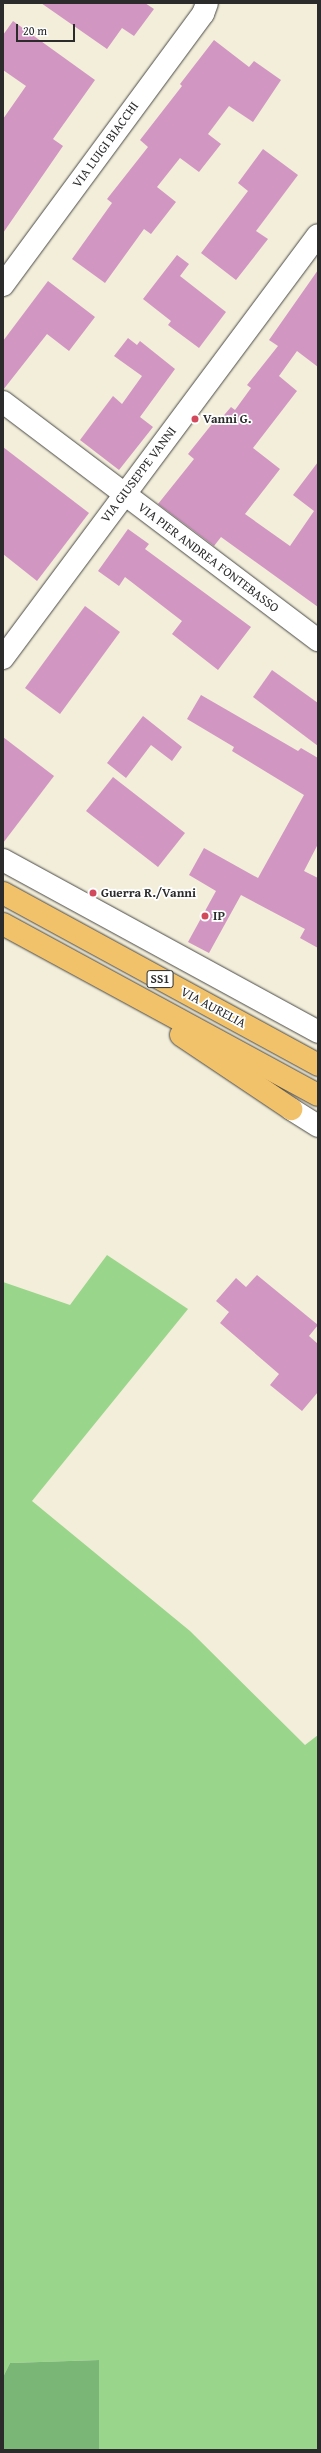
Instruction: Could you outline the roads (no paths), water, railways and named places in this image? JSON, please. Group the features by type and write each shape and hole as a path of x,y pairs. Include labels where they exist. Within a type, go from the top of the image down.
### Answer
{"highway":[{"name":"VIA AURELIA","path":"3,893 318,1065"},
{"name":"VIA AURELIA","path":"3,924 318,1095"},
{"path":"125,991 165,1024 291,1109"}],"street":[{"name":"VIA LUIGI BIACCHI","path":"3,285 203,14 207,3"},
{"name":"VIA GIUSEPPE VANNI","path":"3,658 318,235"},
{"name":"VIA PIER ANDREA FONTEBASSO","path":"3,402 124,495 318,640"},
{"path":"3,860 318,1032"},
{"path":"291,1109 318,1126"}],"place":[{"name":"Vanni G.","path":"195,419"},
{"name":"Guerra R./Vanni","path":"93,893"},
{"name":"IP","path":"205,916"}]}
